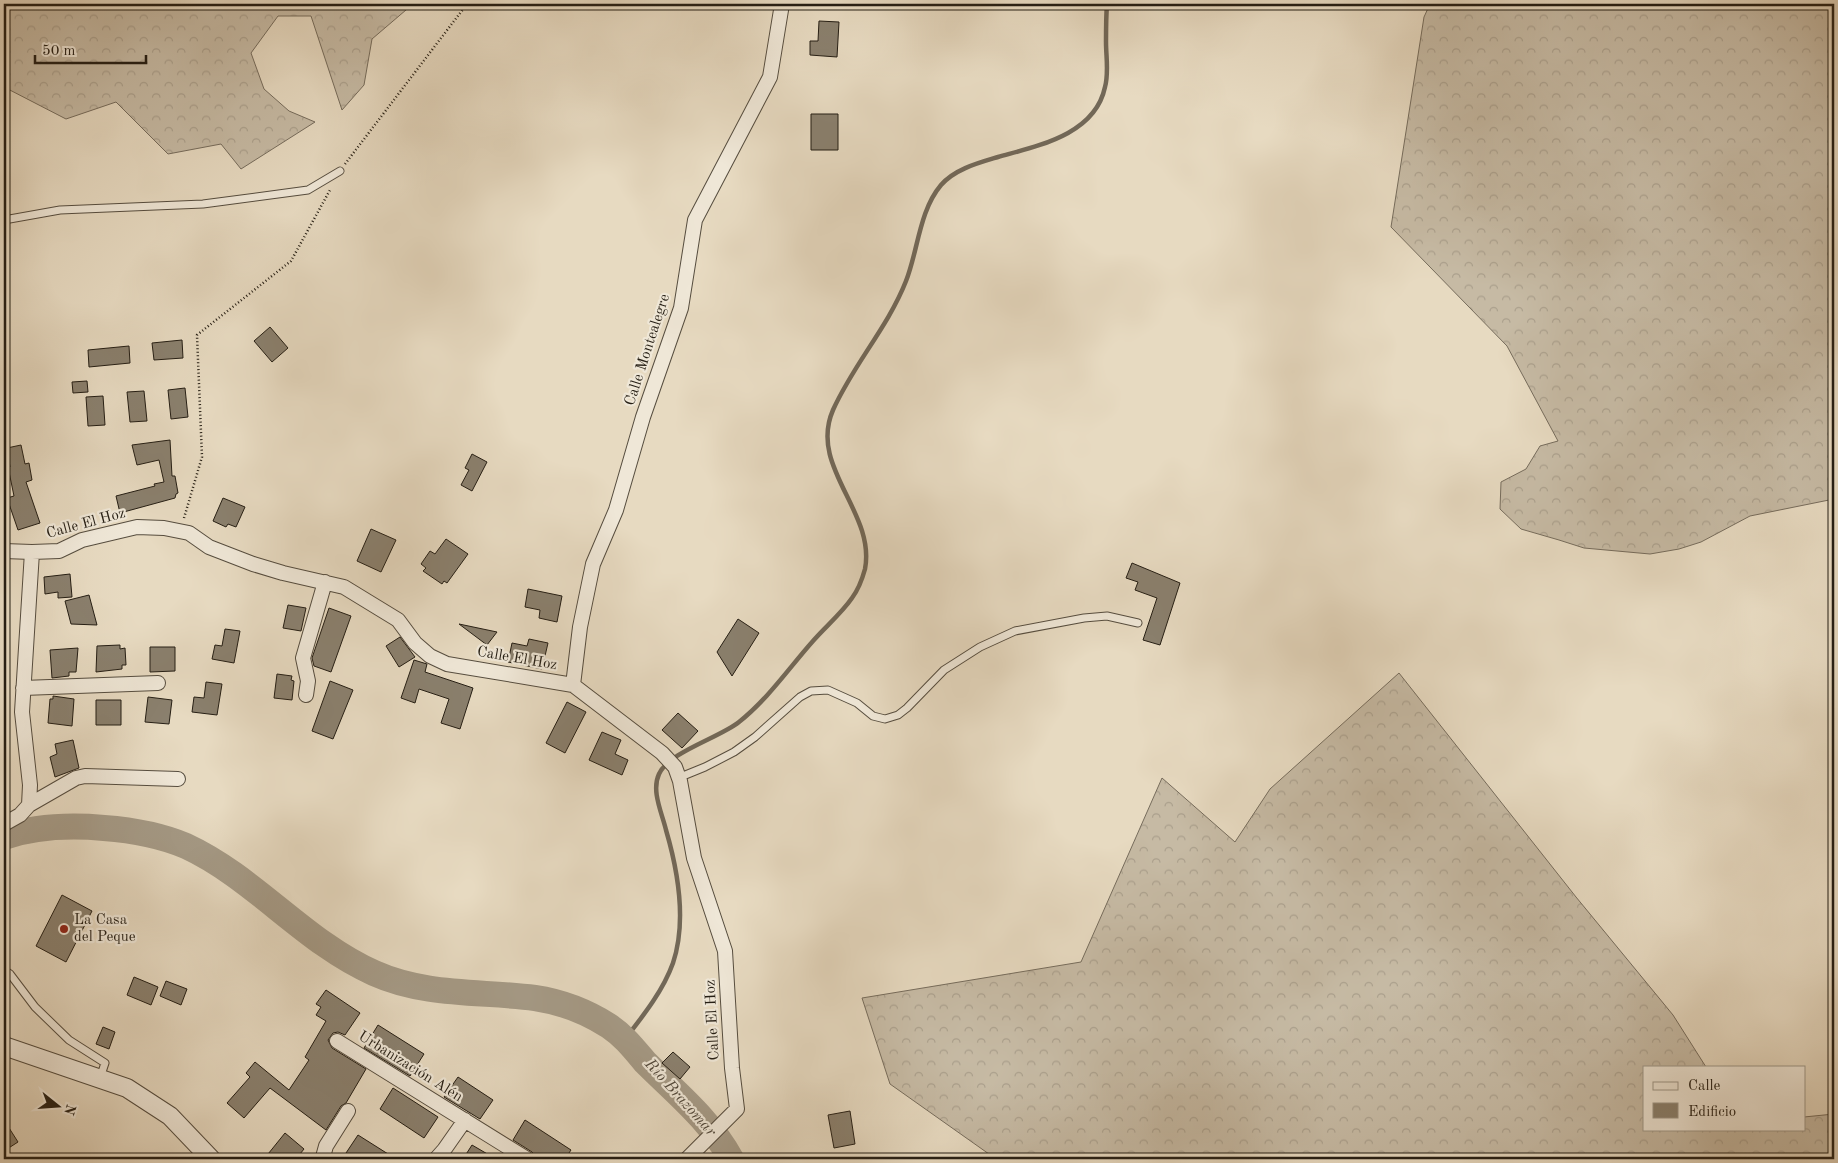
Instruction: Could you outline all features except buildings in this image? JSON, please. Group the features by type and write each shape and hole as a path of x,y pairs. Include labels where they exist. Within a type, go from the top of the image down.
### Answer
{"street":[{"name":"Calle Montealegre","path":"573,685 580,627 593,564 616,510 643,417 682,308 695,220 770,77 782,4"},
{"name":"Calle El Hoz","path":"4,550 59,551 82,540 137,527 164,528 189,533 209,546 253,564 344,587 398,620 415,643 430,656 447,664 573,685 662,753 677,772 694,858 725,951 732,1068 737,1109 687,1159"},
{"path":"29,805 30,785 22,712 32,552"},
{"path":"306,694 308,681 303,658 325,582"},
{"path":"23,688 158,683"},
{"path":"4,824 20,815 29,805 76,778 85,776 178,779"},
{"name":"Urbanización Alén","path":"337,1041 527,1159"},
{"path":"4,1046 127,1088 170,1116 211,1159"},
{"path":"326,1159 323,1157 326,1146 348,1111"},
{"name":"Urbanización Alén","path":"436,1159 465,1120"}],"lane":[{"path":"4,220 60,210 203,204 308,190 340,171"},
{"path":"677,772 705,767 734,752 755,737 800,697 811,691 828,690 856,703 873,716 885,719 898,715 907,708 944,670 980,647 1015,631 1084,618 1107,616 1138,623"},
{"path":"4,970 10,974 35,1008 69,1040 105,1063 100,1079"}],"path":[{"path":"181,531 202,457 197,335 291,261 340,171 467,4"}],"green space":[{"path":"4,4 413,4 372,39 364,85 342,110 311,16 278,16 251,53 264,89 289,111 315,122 241,169 221,144 168,154 116,102 66,119 4,87"},
{"path":"1430,4 1834,4 1834,499 1750,516 1701,542 1679,549 1650,554 1584,548 1521,529 1500,509 1501,482 1526,469 1540,446 1558,441 1507,346 1391,227 1424,17"},
{"path":"1399,673 1576,897 1673,1015 1705,1066 1643,1066 1643,1130 1806,1130 1806,1117 1834,1114 1834,1159 996,1159 890,1084 862,998 1081,962 1162,778 1235,842 1270,789"}],"waterway":[{"path":"625,1039 652,1003 664,983 673,963 680,930 677,879 656,788 659,774 664,766 683,752 730,728 750,713 843,610 856,592 865,569 866,548 861,528 835,470 829,451 828,431 833,410 850,377 899,298 910,269 923,219 934,195 941,185 947,179 967,167 1046,143 1062,136 1090,117 1099,103 1107,76 1107,4"},
{"name":"Río Brazomar","path":"4,837 16,833 53,827 79,827 125,830 166,839 186,846 211,859 235,875 325,945 374,973 413,986 535,998 555,1002 583,1012 609,1026 624,1038 645,1062 703,1119 731,1159"}],"place":[{"name":"La Casa del Peque","path":"64,929"}]}
